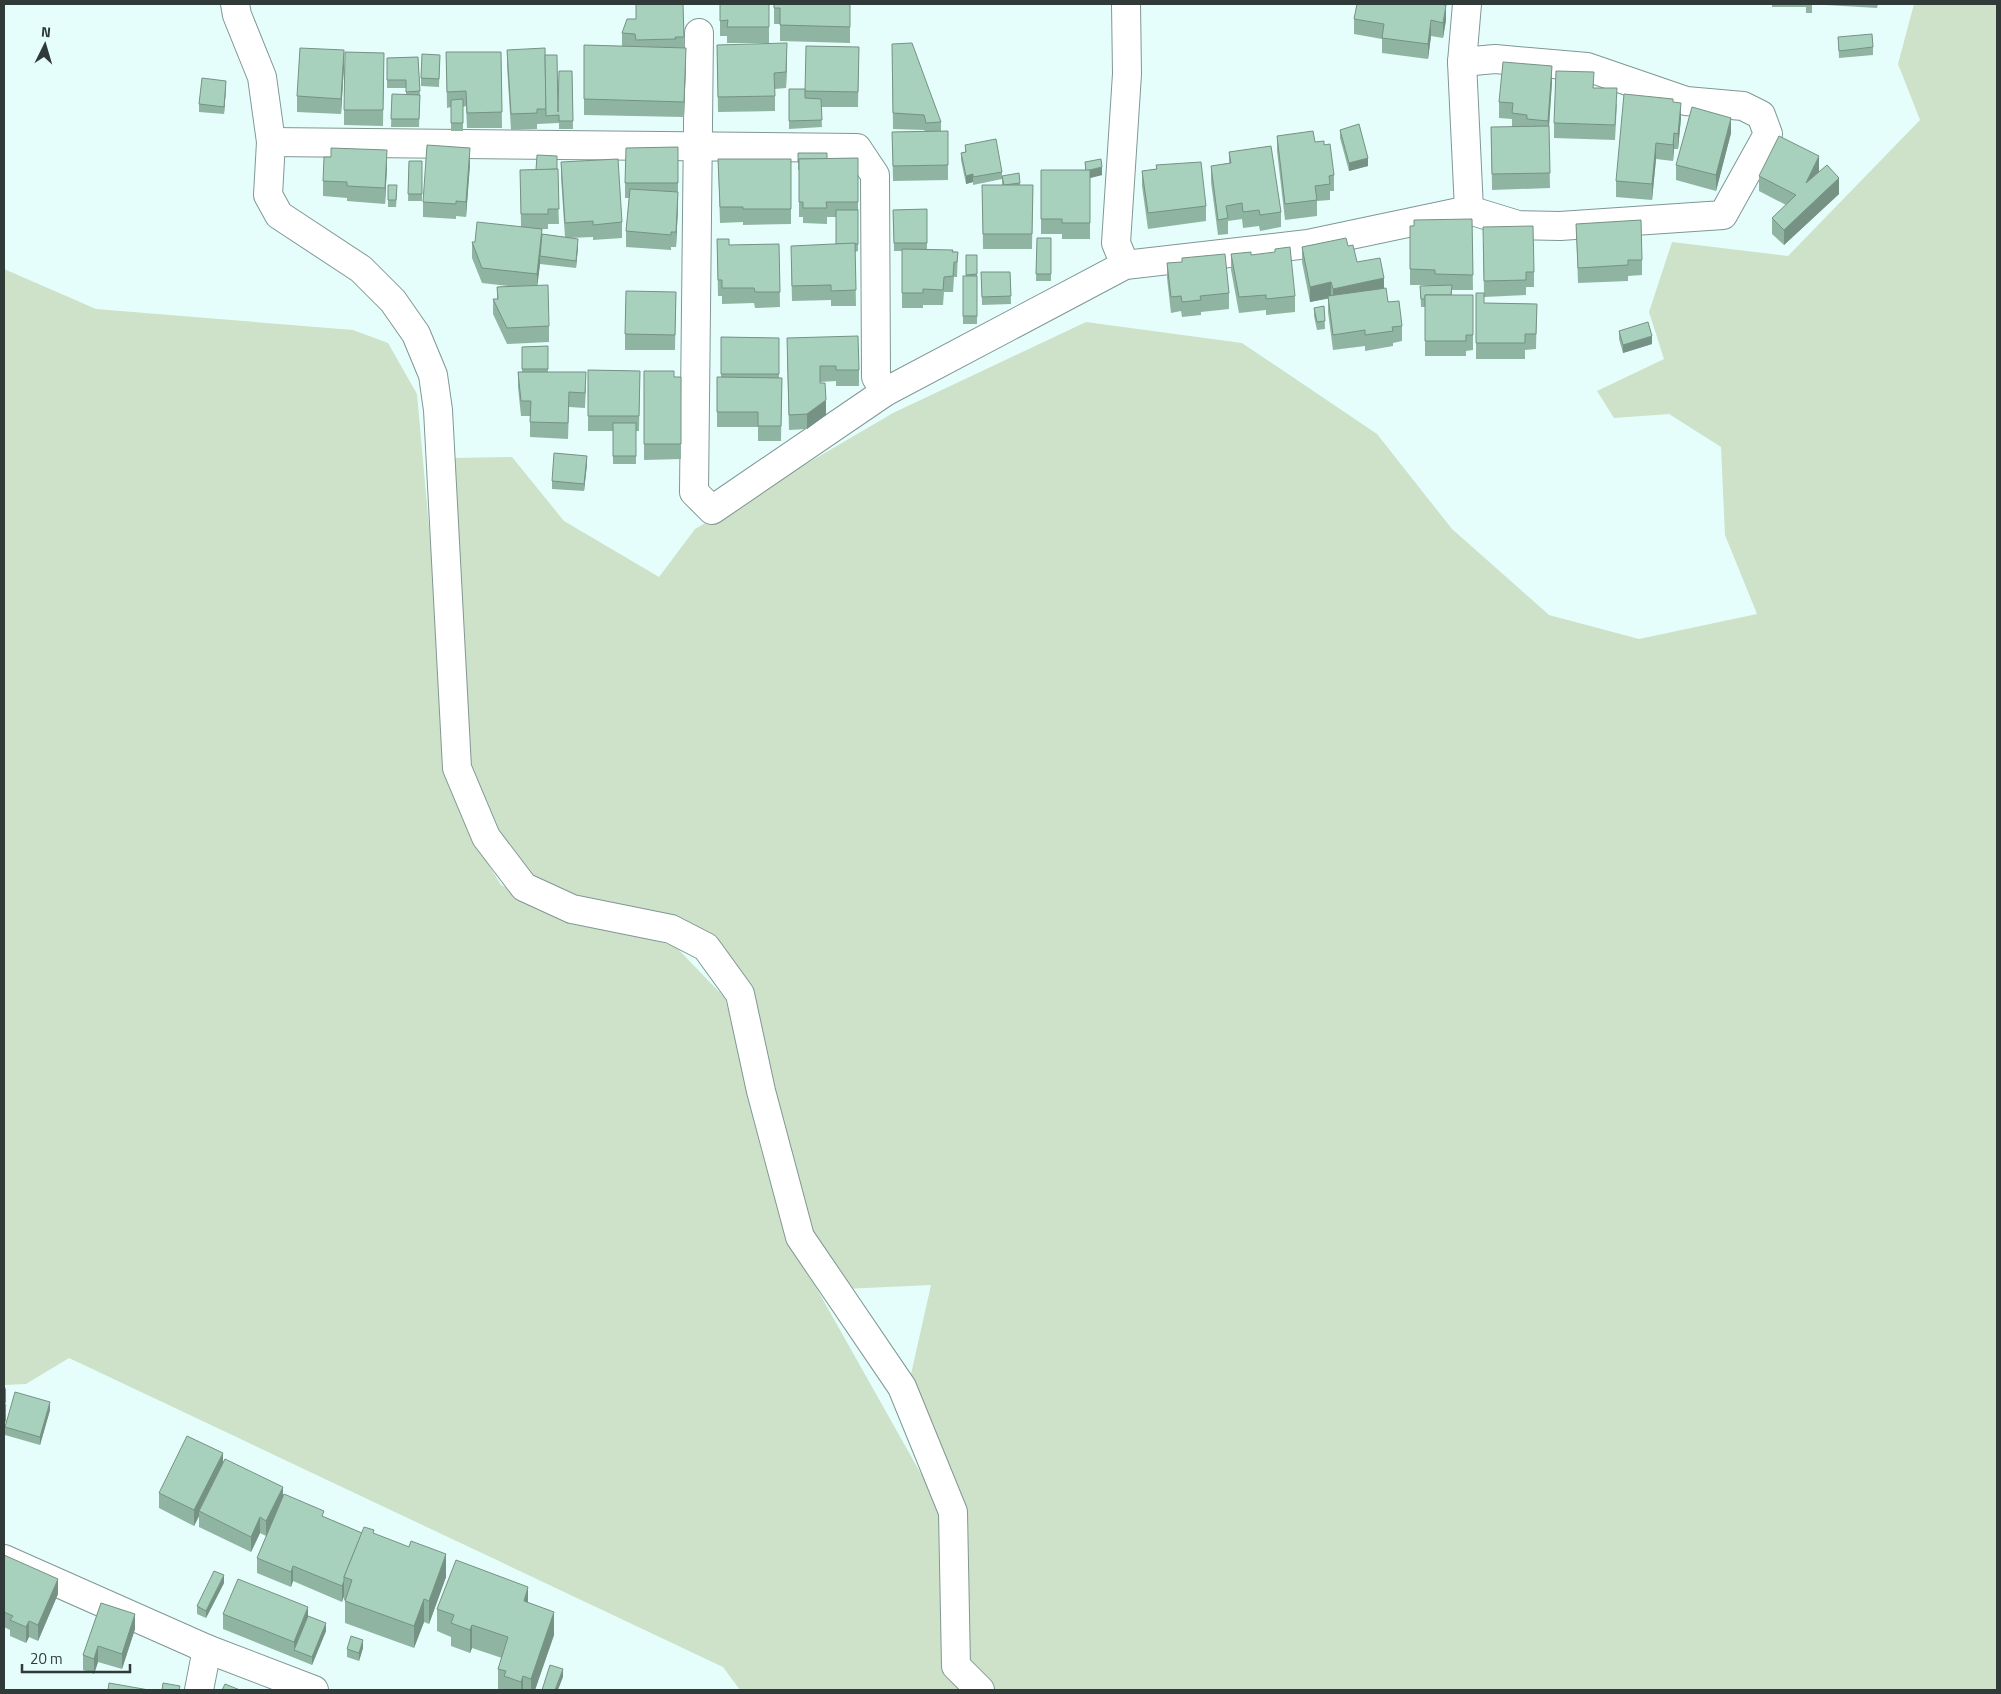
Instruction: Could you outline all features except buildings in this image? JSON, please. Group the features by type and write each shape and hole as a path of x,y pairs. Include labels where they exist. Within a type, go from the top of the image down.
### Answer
{"street":[{"path":"236,4 237,15 262,77 271,142 268,195 279,215 361,269 393,301 416,334 433,374 438,410 458,768 486,837 524,886 572,909 671,929 706,947 740,994 761,1091 800,1237 902,1387 953,1512 956,1666 980,1690"},
{"path":"1125,265 1116,243 1127,74 1126,4"},
{"path":"1467,4 1462,62 1469,210"},
{"path":"699,33 694,492 712,510 885,392 1125,265 1308,244 1469,210 1518,225 1560,226 1723,214 1768,134 1761,115 1743,106 1686,101 1587,67 1495,59 1462,62"},
{"path":"271,142 857,148 875,175 876,377 885,392"},
{"path":"4,1558 207,1649 314,1690"},
{"path":"199,1690 207,1649"}],"green space":[{"path":"1914,4 1997,4 1997,1690 991,1690 964,1662 961,1511 909,1383 931,1285 844,1289 808,1234 711,941 574,902 529,880 493,833 466,766 450,458 512,457 564,521 659,577 695,529 893,413 1086,322 1242,343 1377,434 1452,529 1549,615 1639,639 1757,614 1725,535 1721,447 1669,414 1614,418 1597,391 1664,359 1649,312 1672,242 1788,256 1920,120 1898,64"},
{"path":"4,269 96,309 353,330 388,343 417,394 451,771 467,829 501,885 576,920 675,946 725,998 795,1250 943,1513 942,1669 961,1690 740,1690 723,1667 69,1358 26,1384 4,1385"}]}
